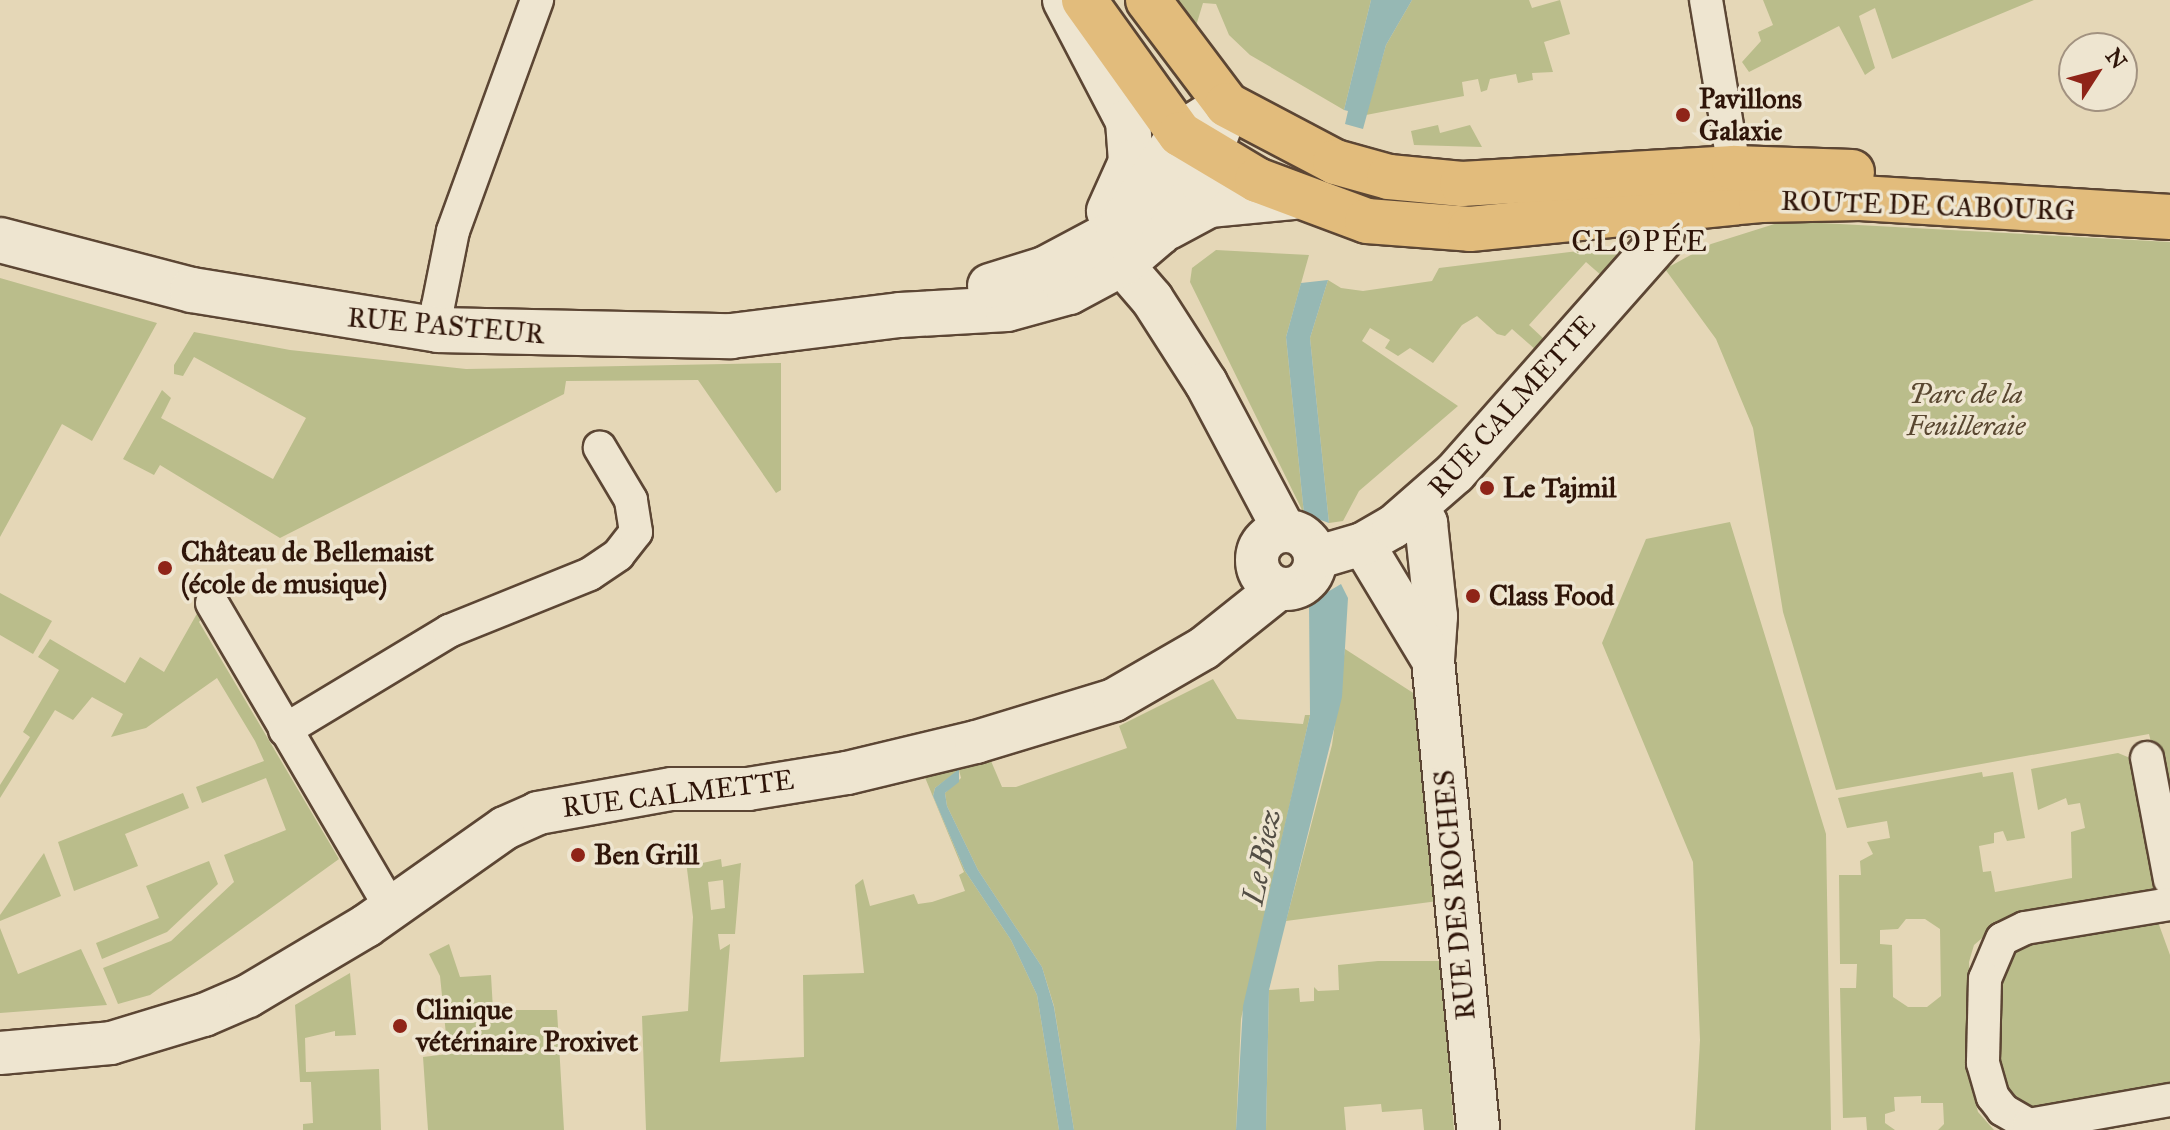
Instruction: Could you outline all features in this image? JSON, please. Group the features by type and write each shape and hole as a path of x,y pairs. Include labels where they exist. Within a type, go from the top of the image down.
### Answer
{"main road":[{"path":"1065,0 1128,121 1131,162 1113,251"},
{"path":"1084,0 1196,145"},
{"path":"1148,0 1227,105"},
{"name":"RUE PASTEUR","path":"1113,251 1128,218 1196,145 1227,105"},
{"name":"ROUTE DE CABOURG","path":"1227,105 1335,162 1417,182 1462,184 1734,168 2170,190"},
{"name":"RUE PASTEUR","path":"0,240 192,290 438,330 731,336 900,315 1113,251 1159,233 1190,197 1196,145"},
{"name":"ROUTE DE CABOURG","path":"1196,145 1293,197 1367,221 1438,230 1666,209 1860,198 2170,217"},
{"path":"1159,233 1209,205 1293,197"}],"street":[{"path":"438,330 453,231 537,0"},
{"path":"1706,0 1734,168"},
{"name":"RUE CALMETTE","path":"1315,558 1363,544 1417,509 1455,473 1662,239 1666,209"},
{"path":"1113,251 1206,383 1284,530 1305,538 1315,558 1308,579 1300,586 1278,589 1267,583 1256,563 1263,540 1284,530"},
{"path":"285,730 449,631 590,574 618,555 636,532 633,511 600,448"},
{"name":"RUE DES ROCHES","path":"1417,509 1426,523 1436,616 1433,660 1478,1130"},
{"name":"RUE DES ROCHES","path":"1363,544 1433,660"},
{"name":"RUE CALMETTE","path":"0,1053 99,1045 204,1015 288,974 391,908 462,856 538,813 672,789 748,789 847,773 976,742 1114,700 1204,648 1278,589"},
{"path":"212,603 391,908"},
{"path":"2147,758 2170,880"},
{"path":"2170,904 2025,928 2002,939 1985,979 1983,1063 1993,1097 2003,1110 2029,1125 2170,1100"}],"green space":[{"path":"1177,0 1371,0 1344,110 1250,55 1229,35 1216,4 1203,3 1196,26"},
{"path":"1412,0 1529,0 1532,8 1560,0 1570,34 1544,42 1553,72 1532,73 1533,80 1518,83 1516,74 1490,79 1487,90 1481,92 1478,79 1462,82 1464,96 1366,115 1386,45"},
{"path":"1763,0 2034,0 1892,59 1875,8 1859,16 1875,68 1865,75 1839,26 1749,72 1742,62 1761,41 1758,32 1773,25"},
{"path":"1438,125 1440,133 1470,125 1482,147 1414,145 1411,131"},
{"name":"Parc de la Feuilleraie","path":"1784,221 2170,242 2170,819 2149,734 1836,790 1783,612 1753,428 1716,339 1665,269 1711,244"},
{"path":"1619,246 1623,253 1602,276 1586,262 1529,325 1545,340 1536,350 1512,329 1505,336 1497,334 1477,316 1462,325 1433,363 1410,348 1398,356 1385,348 1390,340 1370,328 1362,341 1458,406 1359,491 1343,521 1329,523 1310,338 1328,280 1341,288 1363,291 1432,281 1439,268"},
{"path":"1216,250 1309,255 1286,337 1304,514 1190,282 1192,268"},
{"path":"0,278 157,323 92,441 62,424 0,537"},
{"path":"194,332 290,350 466,369 781,363 781,490 776,493 698,380 566,381 564,394 280,538 160,465 154,475 123,459 162,390 171,398 161,418 273,479 306,418 194,357 183,376 174,374 174,365"},
{"path":"1730,522 1826,834 1831,1130 1695,1130 1700,1040 1693,862 1602,643 1646,539"},
{"path":"0,593 52,621 33,654 0,635"},
{"path":"199,610 205,614 199,622 339,859 150,995 118,1004 103,968 171,941 234,882 224,855 286,830 266,778 202,803 196,787 264,761 255,741 217,678 146,728 111,737 123,714 92,697 73,720 55,710 0,798 0,785 30,737 23,732 59,670 38,657 50,639 125,683 140,657 164,672"},
{"path":"1345,649 1421,698 1438,901 1286,921 1332,745"},
{"path":"1213,679 1237,719 1303,724 1305,715 1310,715 1241,1019 1236,1130 1074,1130 1054,1006 1042,967 978,870 947,806 945,793 961,778 959,770 935,788 933,796 965,871 1011,940 1037,995 1059,1130 646,1130 642,1016 688,1011 693,917 685,853 690,852 693,865 721,859 722,867 741,863 735,934 718,934 720,950 730,944 720,1062 804,1057 803,975 864,973 855,885 863,879 870,906 914,894 918,904 932,902 965,891 959,875 964,872 924,775 991,761 1002,787 1016,787 1127,748 1119,726","holes":["723,880 725,908 711,910 708,882"]},
{"path":"2118,753 2135,760 2158,883 2152,891 2002,921 1974,945 1969,962 1972,1090 1978,1112 1994,1130 1938,1130 1944,1124 1943,1103 1921,1103 1921,1096 1894,1097 1895,1111 1885,1114 1885,1123 1895,1130 1867,1130 1866,1117 1843,1118 1840,988 1856,988 1857,964 1840,964 1839,875 1861,875 1860,861 1873,854 1867,842 1890,838 1887,821 1847,828 1838,798 1982,772 1983,777 2013,772 2025,838 2007,841 2003,831 1994,833 1994,843 1979,846 1983,872 1991,871 1995,892 2072,878 2071,832 2085,828 2080,803 2068,805 2066,798 2038,810 2031,769","holes":["1906,919 1925,919 1940,929 1941,996 1927,1007 1908,1007 1893,997 1892,945 1880,944 1880,930 1898,929"]},
{"path":"183,793 189,808 125,834 138,866 74,891 58,842"},
{"path":"44,853 61,896 0,921 0,915"},
{"path":"209,861 218,884 167,932 102,959 96,943 159,918 146,886"},
{"path":"2158,922 2170,955 2170,1088 2045,1110 2026,1107 2006,1093 1998,1066 1999,968 2008,954 2027,942"},
{"path":"0,928 18,974 81,949 107,1005 0,1013"},
{"path":"449,944 460,977 491,975 493,1010 557,1010 564,1130 428,1130 423,1057 448,1054 440,976 429,954"},
{"path":"1378,961 1441,961 1454,1130 1424,1130 1422,1109 1382,1112 1381,1104 1344,1107 1346,1130 1266,1130 1269,990 1299,988 1300,1002 1314,1001 1314,987 1318,991 1339,990 1338,965"},
{"path":"350,973 356,1035 335,1036 335,1031 305,1038 306,1072 379,1069 381,1130 303,1130 303,1124 313,1123 311,1082 300,1082 295,1005"}],"water":[{"path":"1371,0 1412,0 1386,45 1363,129 1345,124 1348,111 1344,110"},
{"path":"1328,280 1310,338 1329,523 1304,514 1286,337 1301,283"},
{"path":"1341,584 1348,598 1342,697 1269,990 1266,1130 1236,1130 1243,1006 1310,715 1309,603"},
{"path":"959,769 959,782 945,793 947,806 978,870 1042,967 1054,1007 1074,1130 1059,1130 1037,995 1011,940 965,871 933,796 935,788"}],"place":[{"name":"Pavillons Galaxie","path":"1683,115"},
{"name":"Le Tajmil","path":"1487,488"},
{"name":"Château de Bellemaist (école de musique)","path":"165,568"},
{"name":"Class Food","path":"1473,596"},
{"name":"Ben Grill","path":"578,855"},
{"name":"Clinique vétérinaire Proxivet","path":"400,1026"}],"district":[{"name":"CLOPÉE","path":"1640,241"}],"water label":[{"name":"Le Biez","path":"1262,857"}]}
